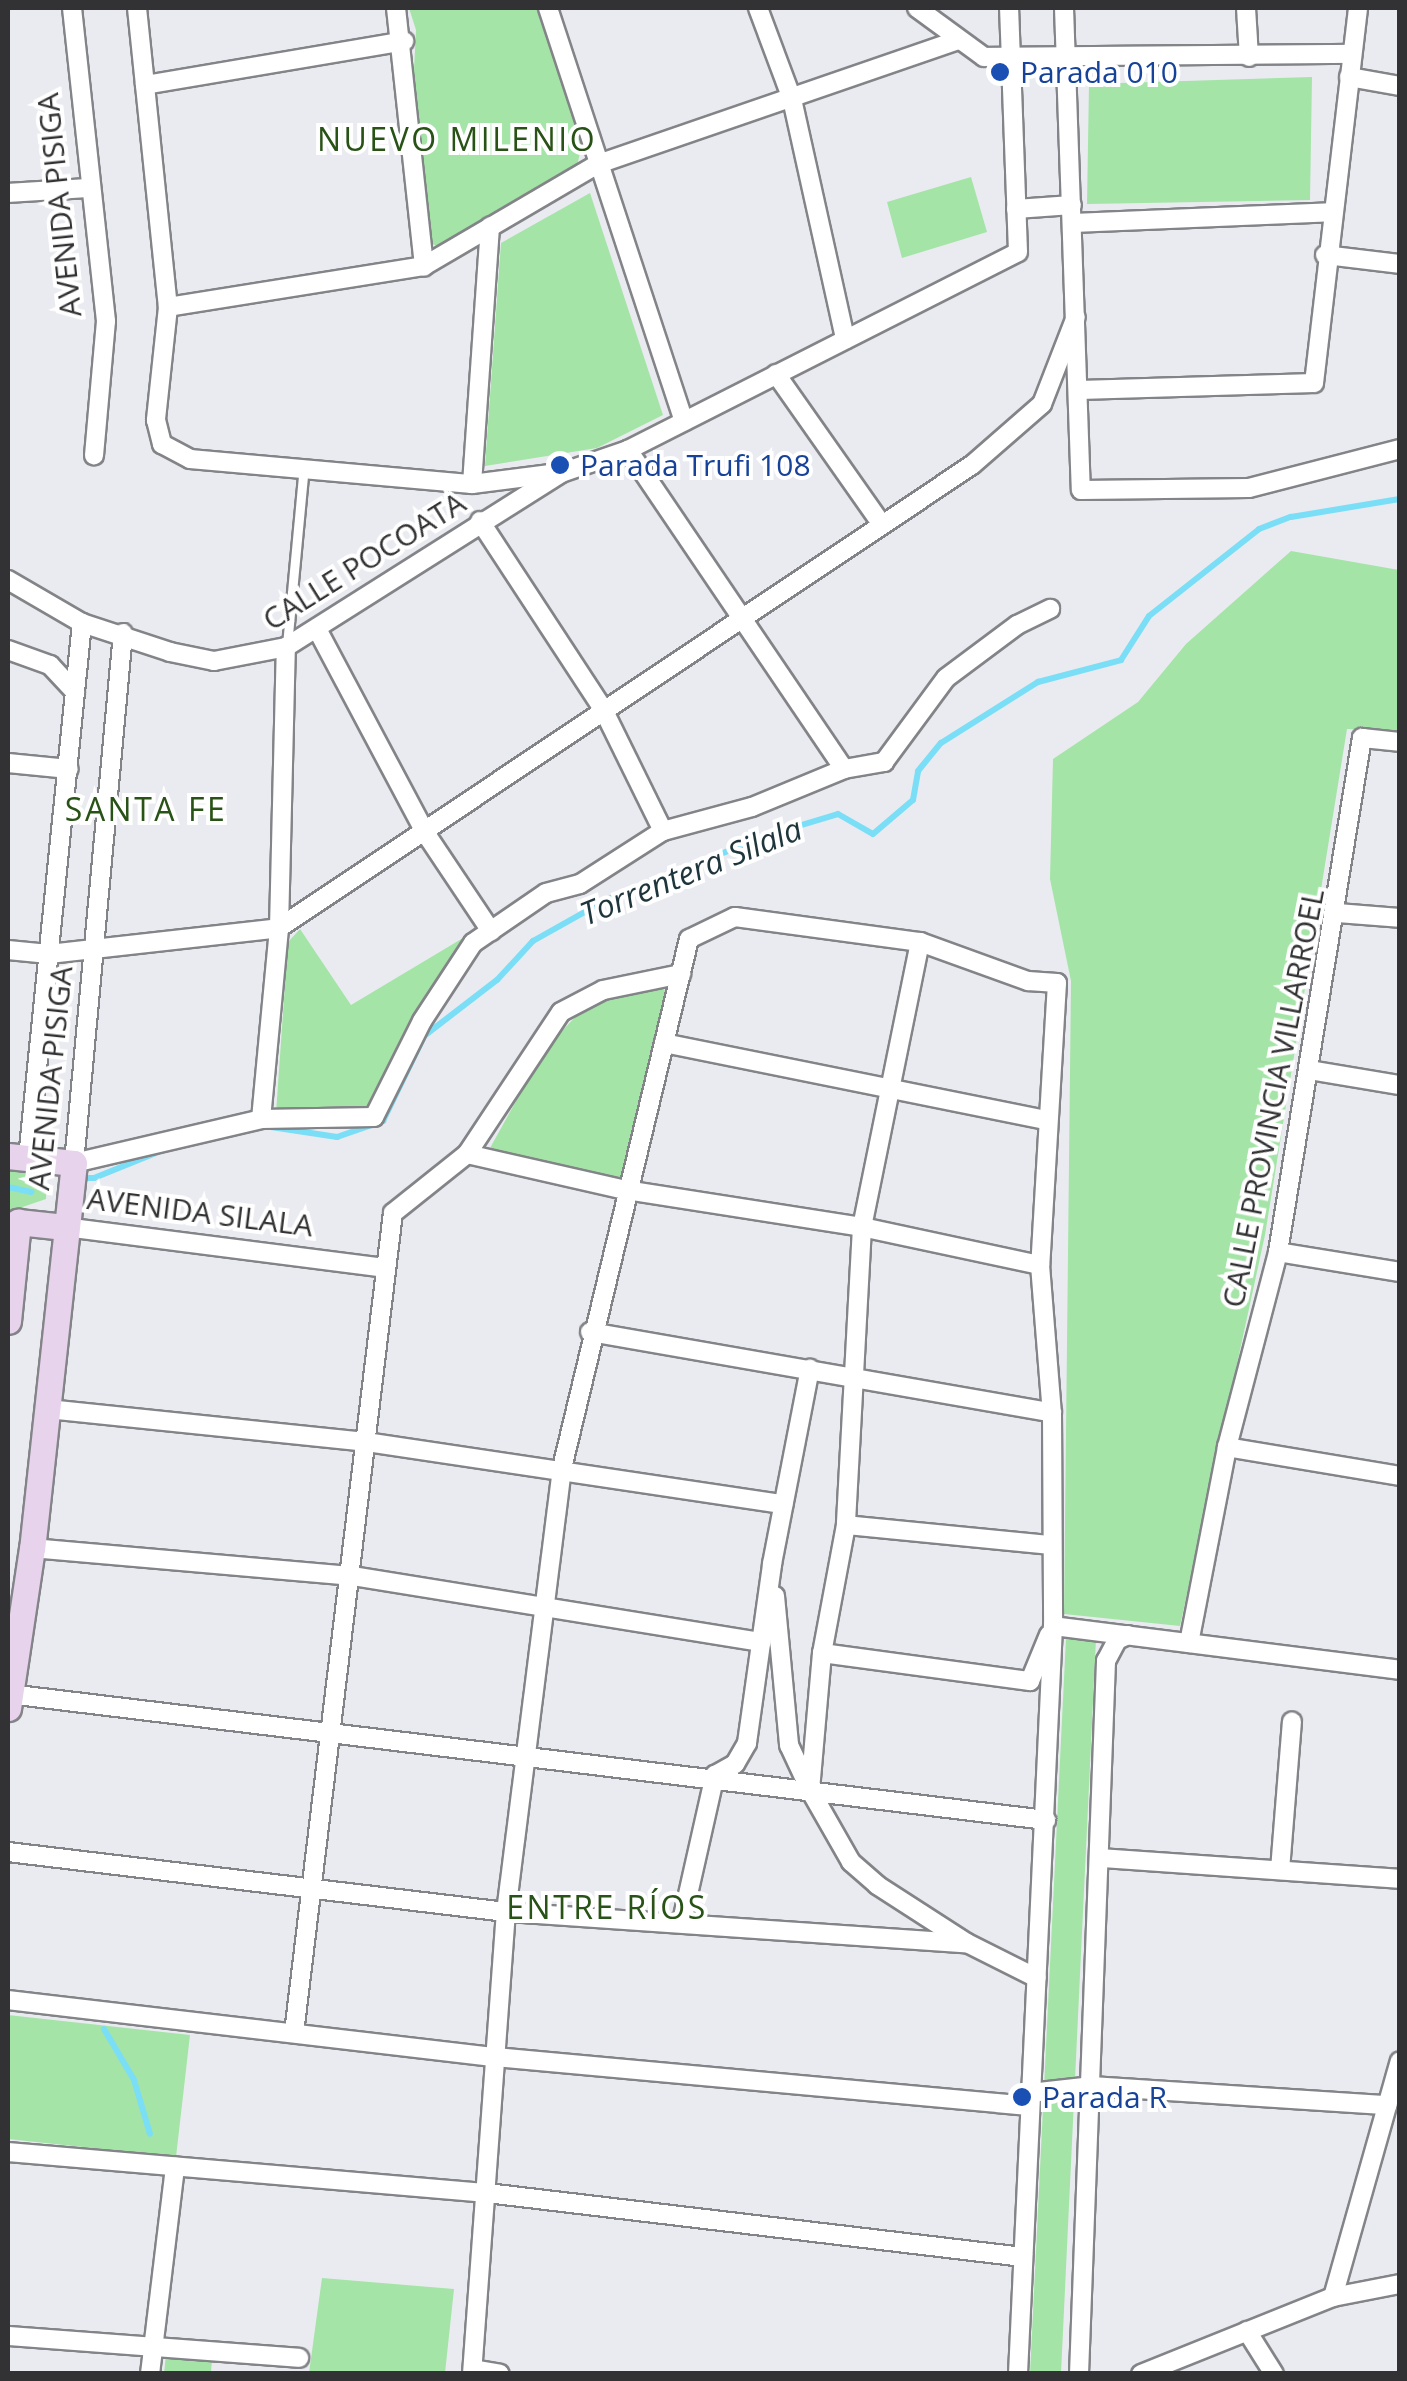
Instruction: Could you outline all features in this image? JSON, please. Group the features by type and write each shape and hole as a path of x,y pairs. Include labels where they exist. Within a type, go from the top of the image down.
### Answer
{"street":[{"name":"AVENIDA PISIGA","path":"72,8 86,188 106,321 94,455"},
{"path":"137,8 168,307 156,420 162,444 190,458 472,484 561,472"},
{"path":"396,8 404,41 424,266"},
{"path":"548,8 684,421"},
{"path":"758,8 792,99 845,339"},
{"path":"917,8 956,41 984,57 1066,60 1352,54"},
{"path":"1009,8 1016,210 1072,214 1331,212"},
{"path":"1064,8 1081,490 1249,488 1400,449"},
{"path":"1246,8 1249,57"},
{"path":"1080,390 1314,384 1325,256 1358,8"},
{"path":"145,85 404,41"},
{"path":"168,307 424,266 598,164 956,41"},
{"path":"1350,77 1400,86"},
{"path":"8,194 86,188"},
{"name":"CALLE POCOATA","path":"8,580 82,623 214,661 286,647 561,472 628,450 1018,252 1016,210"},
{"path":"472,484 490,227"},
{"path":"1325,256 1400,264"},
{"path":"8,950 49,954 279,928 426,834 880,522 927,500 1042,404 1076,317"},
{"path":"776,374 880,522"},
{"path":"628,450 844,769"},
{"path":"480,522 603,709 662,831"},
{"path":"317,629 426,834 491,930 546,892 580,884 662,831 752,807 844,769 884,762 946,678 1017,624 1050,610"},
{"name":"AVENIDA PISIGA","path":"18,1157 49,954 82,623"},
{"name":"AVENIDA PISIGA","path":"8,1701 32,1548 74,1163 97,947 123,633"},
{"path":"261,1119 279,928 286,647"},
{"path":"8,650 50,664 76,692"},
{"name":"CALLE PROVINCIA VILLARROEL","path":"1189,1643 1226,1446 1278,1252 1337,913 1362,738 1400,742"},
{"path":"8,762 69,769"},
{"path":"1337,913 1400,918"},
{"path":"500,2374 472,2371 506,1912 562,1468 590,1332 689,939 735,918 920,942 1028,981 1057,983 1040,1265 1052,1413 1052,1626 1018,2374"},
{"name":"AVENIDA SILALA","path":"18,1157 74,1163 261,1119 374,1118 422,1021 473,943 491,930"},
{"path":"810,1790 822,1653 846,1526 862,1227 920,942"},
{"path":"294,2033 353,1576 392,1213 466,1154 561,1012 603,990 681,974"},
{"path":"664,1043 1047,1120"},
{"path":"1310,1070 1400,1084"},
{"path":"466,1154 626,1190 862,1227 1040,1265"},
{"name":"AVENIDA PISIGA","path":"8,1320 12,1221"},
{"name":"AVENIDA SILALA","path":"12,1221 384,1268"},
{"path":"1278,1252 1400,1272"},
{"path":"590,1332 1052,1413"},
{"path":"682,1921 715,1775 735,1764 747,1743 772,1564 810,1369"},
{"path":"47,1410 366,1442 562,1468 783,1504"},
{"path":"1226,1446 1400,1476"},
{"path":"846,1526 1050,1546"},
{"path":"32,1548 353,1576 762,1642"},
{"path":"772,1564 788,1744 851,1862 967,1943 1038,1978"},
{"path":"822,1653 1030,1681 1052,1626"},
{"path":"1052,1626 1400,1670"},
{"path":"1078,2374 1106,1661 1117,1640 1128,1636"},
{"path":"8,1701 331,1734 524,1759 715,1775 1046,1820"},
{"path":"1280,1870 1292,1721"},
{"path":"8,1852 314,1892 506,1912 967,1943"},
{"path":"1101,1858 1400,1878"},
{"path":"8,2000 496,2057 1029,2099 1091,2086 1387,2105"},
{"path":"1333,2297 1400,2061"},
{"path":"8,2152 487,2193 1023,2257"},
{"path":"150,2374 175,2166"},
{"path":"1141,2374 1333,2297 1400,2284"},
{"path":"1248,2331 1274,2374"},
{"path":"8,2336 299,2358"}],"lane":[{"path":"286,647 304,466"}],"green space":[{"path":"409,8 538,8 582,144 577,166 439,247 430,243 413,90 416,30"},
{"path":"1312,77 1310,200 1087,204 1089,84"},
{"path":"971,177 987,232 902,258 887,202"},
{"path":"590,193 663,415 597,448 485,466 501,243"},
{"path":"1291,551 1399,570 1399,731 1347,729 1265,1235 1180,1626 1064,1614 1071,981 1050,879 1053,759 1138,702 1186,644"},
{"path":"300,929 351,1005 463,938 409,1027 378,1100 364,1112 276,1113 288,942"},
{"path":"662,988 670,995 620,1179 490,1148 545,1049 579,1013 602,999"},
{"path":"8,1164 47,1168 46,1199 8,1212"},
{"path":"1066,1638 1096,1639 1061,2373 1030,2374"},
{"path":"8,2015 190,2035 176,2157 8,2139"},
{"path":"322,2278 454,2289 445,2373 309,2373"},
{"path":"166,2354 212,2358 211,2373 164,2374"}],"waterway":[{"name":"Torrentera Silala","path":"271,1127 337,1137 383,1121 424,1036 497,980 533,941 606,900 765,836 838,814 873,834 913,800 918,771 941,743 1038,682 1121,660 1149,616 1259,529 1291,517 1400,499"},
{"name":"Torrentera Silala","path":"77,1178 94,1178 163,1150"},
{"name":"Torrentera Silala","path":"8,1187 31,1192"},
{"path":"104,2029 134,2080 150,2134"}],"place":[{"name":"Parada 010","path":"1000,72"},
{"name":"Parada Trufi 108","path":"560,465"},
{"name":"Parada R","path":"1022,2097"}],"district":[{"name":"NUEVO MILENIO","path":"457,139"},
{"name":"SANTA FE","path":"146,809"},
{"name":"ENTRE RÍOS","path":"607,1907"}]}
